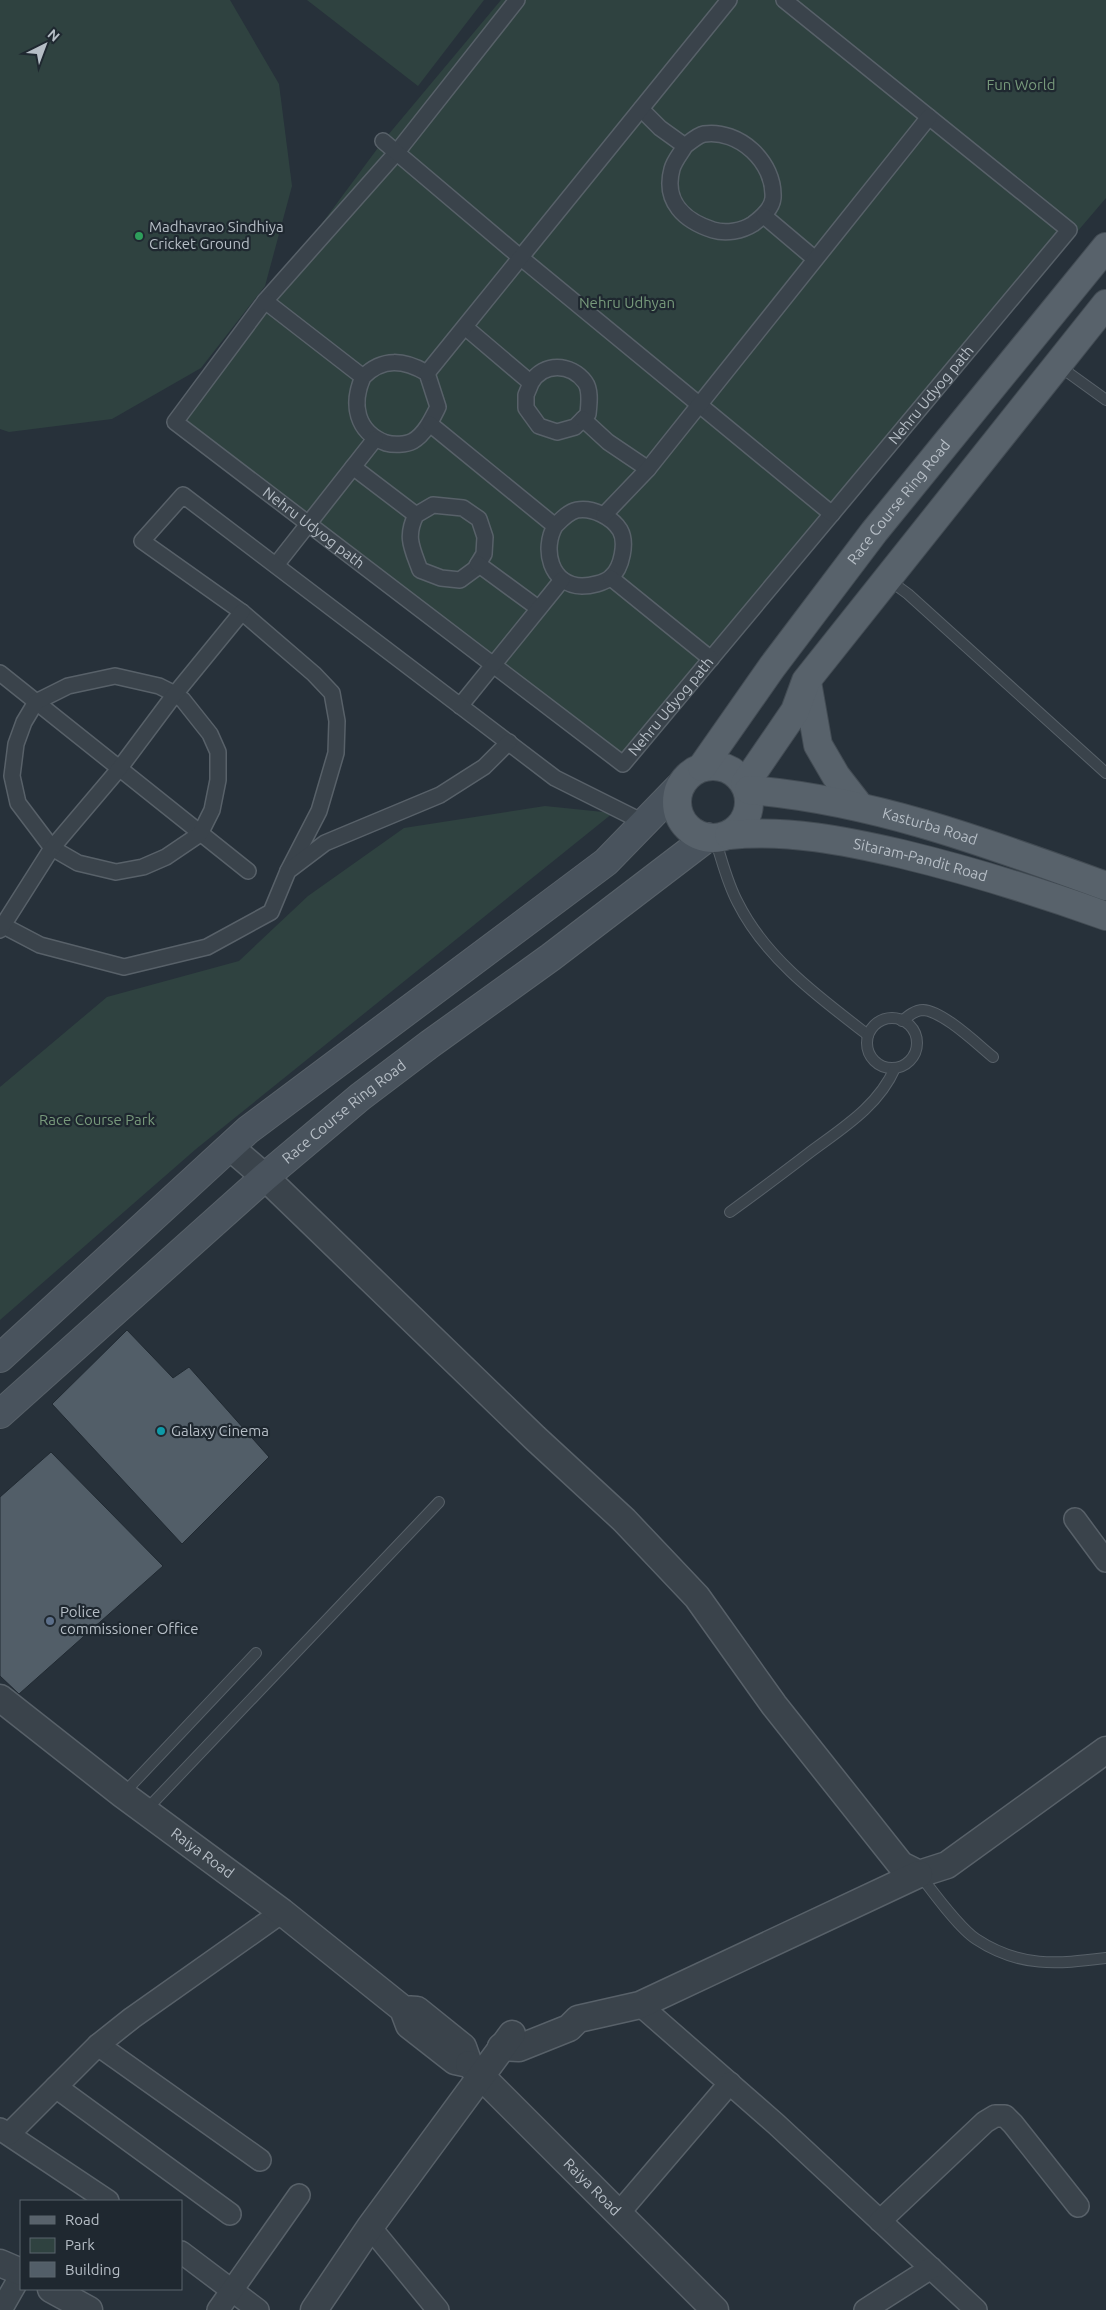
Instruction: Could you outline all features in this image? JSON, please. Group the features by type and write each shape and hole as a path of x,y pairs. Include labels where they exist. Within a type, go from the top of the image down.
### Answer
{"main road":[{"name":"Race Course Ring Road","path":"702,767 772,667 874,532 1106,247"},
{"path":"679,787 676,803 679,817 688,829 701,836 717,837 741,825 748,812 747,787 795,711 806,681 886,578 1003,434 1056,364 1106,304"},
{"path":"806,681 818,745 836,776 860,807"},
{"path":"0,1358 248,1130 606,862 679,787 691,772 702,767 723,767 738,775 747,787"},
{"name":"Kasturba Road","path":"747,787 860,807 973,838 1106,886"},
{"name":"Sitaram-Pandit Road","path":"717,837 756,833 850,841 1018,886 1106,916"},
{"name":"Race Course Ring Road","path":"0,1414 265,1177 360,1097 717,837"}],"street":[{"name":"Nehru Udyog path","path":"517,0 397,152 265,301 175,422 623,764 1069,230 784,0"},
{"path":"427,373 729,0"},
{"path":"640,109 660,128 685,146"},
{"path":"604,515 648,469 929,117"},
{"path":"702,134 723,134 754,151 761,158 770,180 773,199 764,216 744,230 718,232 696,224 676,208 670,186 672,168 685,146 702,134"},
{"path":"383,141 699,406 832,514"},
{"path":"764,216 816,259"},
{"path":"265,301 363,377"},
{"path":"465,327 531,383"},
{"path":"385,363 412,365 427,373 438,407 430,424 412,441 392,445 375,439 362,425 356,404 363,377 373,367 385,363"},
{"path":"559,367 573,373 586,382 589,398 588,414 575,427 557,432 538,426 526,408 526,395 531,383 536,374 547,368 559,367"},
{"path":"583,419 608,442 648,469"},
{"path":"430,424 555,526"},
{"path":"276,565 375,439"},
{"path":"353,467 416,515"},
{"path":"242,612 175,694 119,769 52,848 1,927 40,945 124,967 206,947 271,912 288,871 319,810 336,753 337,720 332,693 314,674 242,612 142,541 183,495 555,778 643,822"},
{"path":"433,505 463,508 479,519 485,537 484,554 475,570 460,580 441,578 420,570 409,542 411,526 416,515 433,505"},
{"path":"576,510 591,510 604,515 620,530 623,547 620,564 611,578 596,584 581,586 562,580 553,570 548,553 548,537 555,526 576,510"},
{"path":"478,564 538,608"},
{"path":"611,578 711,659"},
{"path":"460,706 562,580"},
{"path":"0,673 248,872"},
{"path":"115,676 159,686 175,694 183,700 210,734 218,752 218,780 212,810 200,834 166,857 143,867 116,872 78,863 52,848 18,803 12,776 16,744 24,722 36,702 68,686 115,676"},
{"path":"288,871 325,843 440,795 484,767 509,742"},
{"path":"230,1147 265,1177 535,1438 624,1520 684,1583 697,1597 774,1705 847,1794 885,1846 901,1865 919,1874"},
{"path":"1075,1519 1106,1561"},
{"name":"Raiya Road","path":"0,1698 122,1794 282,1912 403,2009 417,2010 463,2047 474,2070 715,2310"},
{"path":"314,2310 474,2070 501,2047 518,2048 569,2028 578,2018 640,2004 919,1874 948,1866 1106,1750"},
{"path":"107,2200 5,2132 56,2088 98,2045 132,2018 282,1912"},
{"path":"640,2004 730,2083 976,2310"},
{"path":"98,2045 260,2160"},
{"path":"618,2214 730,2083"},
{"path":"56,2088 230,2214"},
{"path":"880,2221 985,2122 995,2116 1005,2116 1013,2124 1078,2206"},
{"path":"218,2310 230,2290 263,2248 299,2195"},
{"path":"370,2227 438,2310"},
{"path":"182,2253 258,2310"},
{"path":"0,2263 20,2273"},
{"path":"865,2310 931,2268"},
{"path":"1,2310 20,2276"},
{"path":"54,2290 89,2310"}],"lane":[{"path":"1056,364 1106,400"},
{"path":"886,578 908,594 1106,774"},
{"path":"717,837 727,878 738,903 752,926 771,950 811,990 868,1035"},
{"path":"902,1021 912,1013 922,1010 934,1013 994,1057"},
{"path":"894,1018 902,1021 914,1032 917,1047 909,1062 895,1068 887,1068 872,1059 867,1044 868,1035 878,1022 894,1018"},
{"path":"730,1212 858,1117 880,1094 889,1082 895,1068"},
{"path":"145,1811 439,1502"},
{"path":"122,1794 256,1653"},
{"path":"919,1874 975,1938 1006,1954 1037,1963 1106,1958"}],"green space":[{"name":"Madhavrao Sindhiya Cricket Ground","path":"0,0 230,0 279,84 292,186 265,286 201,368 112,419 9,432 0,429"},
{"path":"307,0 484,0 418,86"},
{"name":"Nehru Udhyan","path":"501,0 1106,0 1106,198 623,764 175,422 383,141"},
{"name":"Race Course Park","path":"545,806 613,813 196,1149 0,1320 0,1087 107,997 239,961 308,896 404,828"}],"building":[{"name":"Galaxy Cinema","path":"127,1330 173,1378 189,1367 269,1457 182,1544 52,1404"},
{"name":"Police commissioner Office","path":"51,1452 163,1566 19,1694 0,1676 0,1497"}],"place":[{"name":"Madhavrao Sindhiya Cricket Ground","path":"139,236"},
{"name":"Galaxy Cinema","path":"161,1431"},
{"name":"Police commissioner Office","path":"50,1621"}],"park label":[{"name":"Fun World","path":"1021,85"}]}
